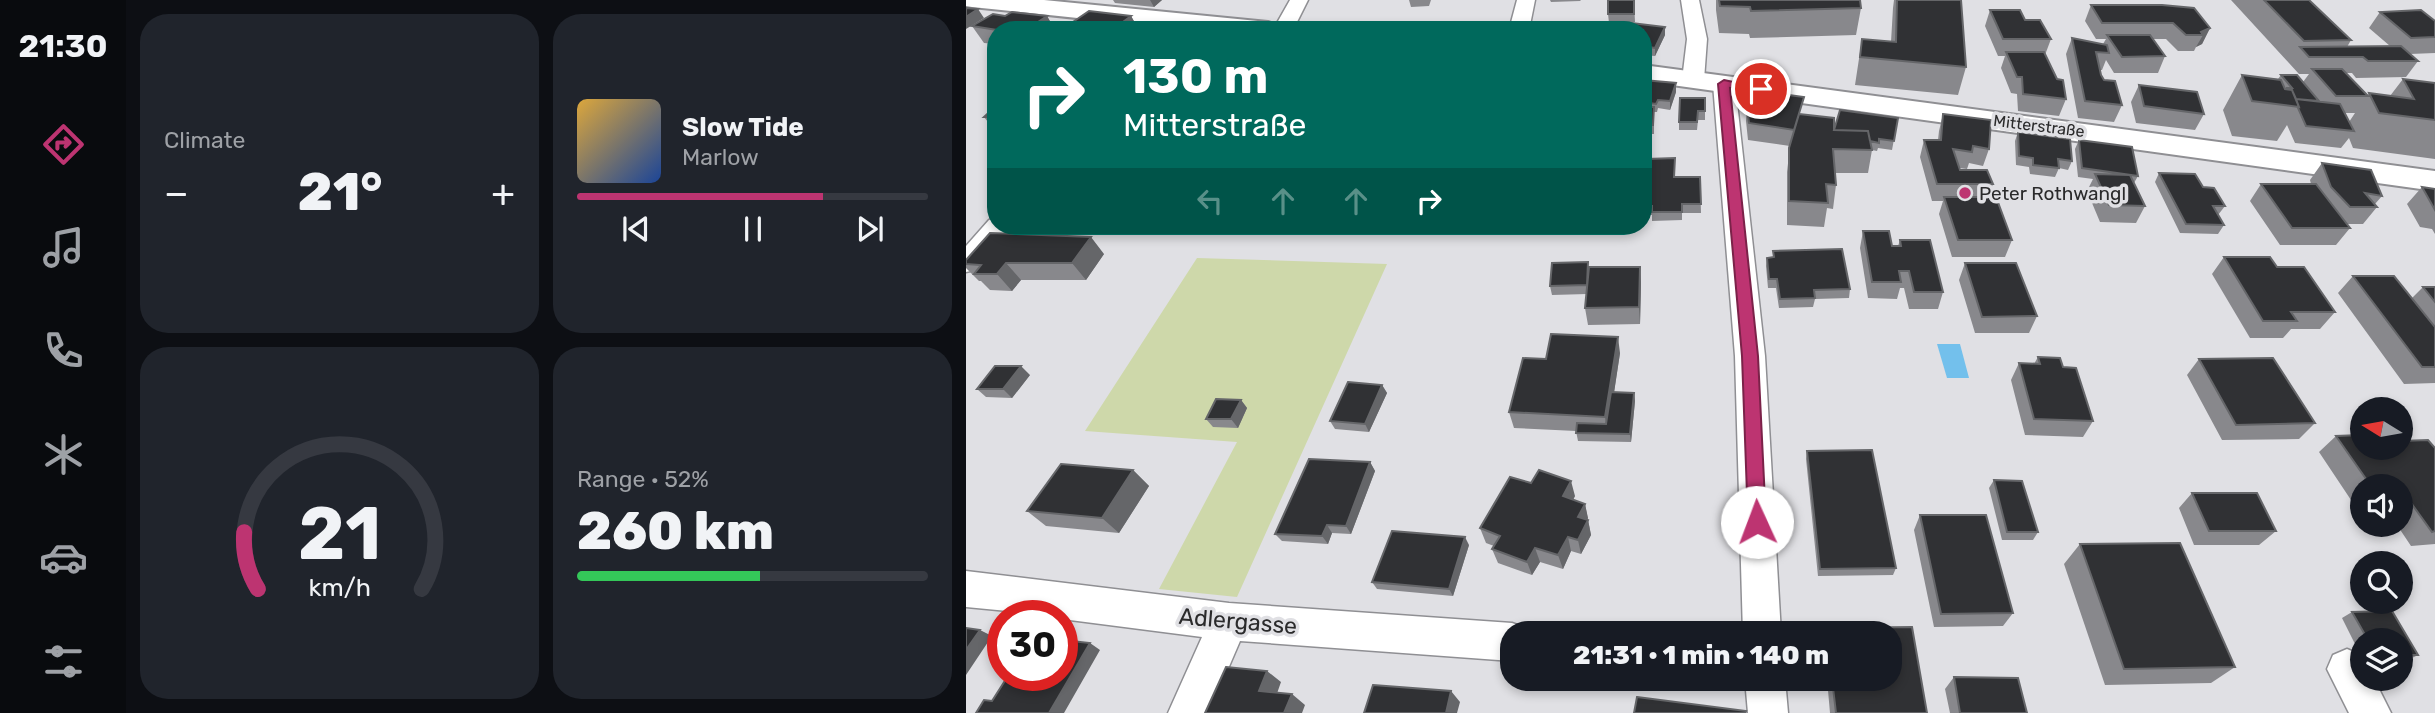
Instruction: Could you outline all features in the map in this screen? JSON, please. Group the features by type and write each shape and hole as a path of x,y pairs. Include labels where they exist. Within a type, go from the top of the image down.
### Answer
{"main road":[{"path":"972,0 1138,21"},
{"name":"Mitterstraße","path":"1652,74 2435,181"}],"street":[{"path":"1288,21 1299,0"},
{"path":"1521,21 1526,0"},
{"path":"1690,0 1697,39 1693,80"},
{"path":"1724,84 1750,356 1761,621"},
{"path":"966,263 990,235"},
{"name":"Adlergasse","path":"966,589 1229,622 1500,641"},
{"path":"1188,713 1229,622"},
{"path":"2347,669 2371,713"},
{"path":"1766,691 1768,713"}],"green space":[{"path":"1197,258 1387,264 1237,597 1159,589 1237,442 1085,431"}],"water":[{"path":"1937,344 1960,344 1969,378 1947,378"}],"building":[{"path":"1608,0 1634,0 1634,14 1608,14"},
{"path":"1719,0 1860,0 1861,8 1751,11 1750,7 1720,6"},
{"path":"1897,0 1961,0 1966,67 1860,57 1862,39 1896,42"},
{"path":"2264,0 2309,0 2351,40 2304,41"},
{"path":"2091,5 2194,8 2210,28 2201,32 2203,35 2186,35 2173,23 2102,23"},
{"path":"966,8 978,9 966,17"},
{"path":"1990,10 2020,10 2025,20 2040,20 2051,39 2003,39"},
{"path":"2421,10 2435,21 2435,37 2411,38 2380,12"},
{"path":"1089,11 1131,16 1124,21 1074,21"},
{"path":"1012,12 1047,16 1040,21 987,21 987,28 972,26 993,14 1005,16"},
{"path":"1652,25 1665,27 1655,48 1652,48"},
{"path":"2107,35 2150,35 2165,56 2122,57"},
{"path":"2072,38 2107,45 2109,53 2096,52 2101,75 2104,80 2115,81 2122,105 2085,101"},
{"path":"2401,46 2418,61 2309,57 2300,47"},
{"path":"2006,52 2044,52 2057,79 2063,80 2066,99 2023,94 2022,77 2017,77"},
{"path":"2312,69 2342,69 2368,96 2336,96"},
{"path":"2242,75 2281,80 2285,89 2292,90 2299,107 2252,101"},
{"path":"2281,75 2297,75 2319,101 2296,99 2292,90 2286,88 2292,88"},
{"path":"2403,79 2435,83 2435,120 2379,113 2369,93 2414,99"},
{"path":"1652,81 1676,83 1670,101 1658,100 1656,104 1652,103"},
{"path":"2139,85 2197,92 2204,114 2144,106"},
{"path":"1750,90 1804,97 1794,130 1749,123 1747,104"},
{"path":"1680,98 1705,98 1705,111 1698,111 1697,122 1679,122"},
{"path":"2296,99 2340,104 2354,131 2306,126"},
{"path":"1840,110 1898,118 1894,141 1870,141 1868,131 1834,130"},
{"path":"1799,114 1834,118 1834,130 1868,131 1872,150 1833,149 1836,185 1826,184 1828,203 1789,201 1789,148"},
{"path":"1943,114 1991,120 1989,149 1973,146 1972,152 1953,149 1960,170 1987,170 1993,184 1937,184 1924,140 1941,140"},
{"path":"2018,132 2070,139 2072,161 2058,159 2059,168 2033,165 2033,158 2019,156"},
{"path":"2079,140 2132,147 2138,176 2082,168"},
{"path":"1675,158 1674,177 1700,177 1701,204 1682,204 1682,212 1652,212 1652,159"},
{"path":"2322,163 2371,170 2382,196 2365,193 2377,207 2350,207 2331,187"},
{"path":"2159,173 2195,174 2203,187 2214,188 2225,206 2213,206 2224,225 2186,224"},
{"path":"2095,174 2130,175 2145,206 2109,205"},
{"path":"2261,184 2316,184 2350,228 2292,228"},
{"path":"2422,187 2435,189 2435,210"},
{"path":"1944,197 1996,197 2012,240 1958,240"},
{"path":"1863,231 1889,231 1892,246 1901,246 1900,240 1930,240 1943,292 1914,292 1909,271 1899,271 1901,282 1872,282"},
{"path":"988,235 1091,237 1072,263 1006,263 997,274 974,274 981,265 966,264 966,260"},
{"path":"1842,249 1850,289 1814,290 1815,298 1780,299 1777,279 1769,279 1767,258 1774,257 1773,251"},
{"path":"2224,257 2270,257 2277,267 2304,267 2335,312 2291,312 2297,321 2263,321"},
{"path":"1588,262 1587,285 1550,286 1552,263"},
{"path":"1965,263 2016,263 2037,316 1982,317"},
{"path":"1589,267 1640,267 1639,307 1585,308"},
{"path":"2353,276 2394,276 2435,327 2435,367 2422,367"},
{"path":"2423,287 2435,287 2435,302"},
{"path":"1551,334 1618,337 1605,417 1509,412 1523,358 1546,359"},
{"path":"2038,357 2060,358 2063,367 2076,368 2093,421 2034,419 2019,363 2040,364"},
{"path":"2273,358 2315,423 2236,425 2199,359"},
{"path":"995,366 1021,366 1003,389 977,389"},
{"path":"1348,382 1382,385 1365,424 1330,421"},
{"path":"1611,392 1634,393 1630,434 1576,433 1577,423 1606,424"},
{"path":"1216,399 1241,400 1231,419 1206,419"},
{"path":"2350,435 2350,456 2336,436"},
{"path":"2428,440 2435,448 2435,531 2432,532 2413,506 2413,474 2363,474 2353,460 2413,460 2413,441"},
{"path":"1872,450 1896,568 1820,569 1807,451"},
{"path":"1309,459 1370,462 1346,526 1327,525 1322,536 1275,534"},
{"path":"1061,464 1133,470 1102,518 1027,511"},
{"path":"1539,470 1571,481 1563,496 1585,504 1578,517 1588,520 1578,540 1568,537 1558,555 1535,548 1527,562 1492,549 1500,536 1480,528 1510,477 1531,483"},
{"path":"1994,480 2022,481 2038,532 2007,532"},
{"path":"2192,493 2257,493 2276,531 2209,531"},
{"path":"1920,515 1986,515 2013,613 1941,614"},
{"path":"1392,531 1465,537 1449,589 1372,582"},
{"path":"2180,543 2235,667 2124,669 2080,544"},
{"path":"2353,614 2394,614 2402,628 2361,628"},
{"path":"1902,627 1912,627 1927,713 1836,713 1833,691 1902,691"},
{"path":"966,628 980,630 966,650"},
{"path":"1078,642 1090,643 1078,663"},
{"path":"1226,667 1267,671 1259,691 1292,694 1284,713 1205,713"},
{"path":"1954,677 2018,678 2027,713 1960,713"},
{"path":"1373,685 1451,691 1446,713 1364,713"},
{"path":"998,691 1062,691 1049,713 976,713 984,700 992,701"},
{"path":"1637,697 1746,711 1634,713"}],"place":[{"name":"Peter Rothwangl","path":"1965,193"}],"route":[{"path":"1757,522 1750,356 1724,84 1761,89"}]}
